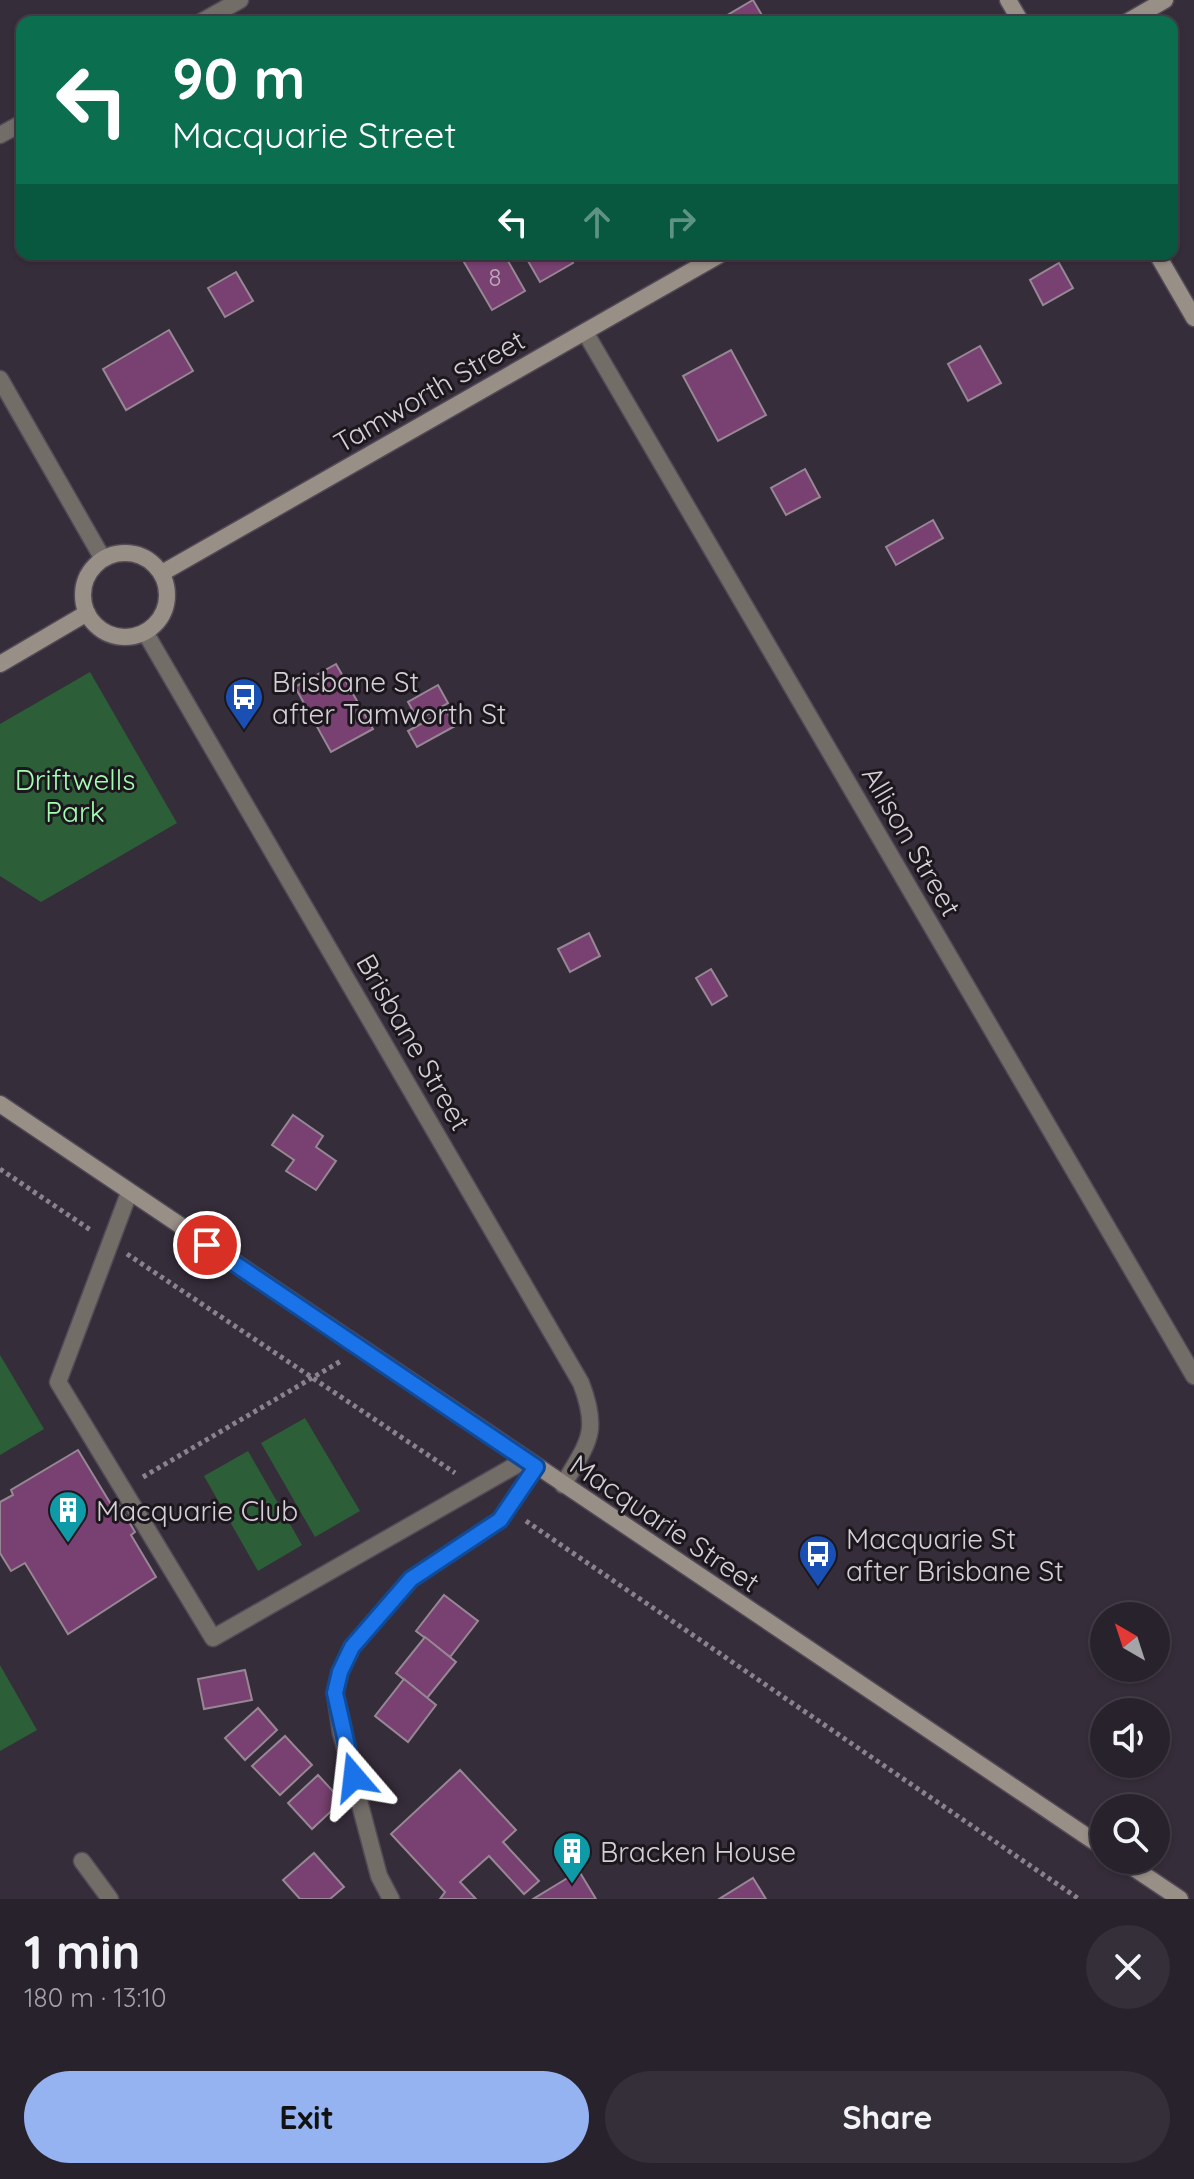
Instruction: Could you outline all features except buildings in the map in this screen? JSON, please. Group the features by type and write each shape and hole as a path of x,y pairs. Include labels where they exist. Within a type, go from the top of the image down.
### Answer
{"street":[{"path":"212,16 240,0"},
{"path":"1137,16 1165,0"},
{"name":"Tamworth Street","path":"162,573 711,260"},
{"path":"1160,260 1194,318"},
{"name":"Allison Street","path":"585,332 1194,1376"},
{"path":"0,379 103,559"},
{"path":"129,553 142,556 162,573 168,599 156,624 145,632 132,637 106,633 87,613 83,589 87,577 103,559 129,553"},
{"path":"0,664 87,613"},
{"name":"Brisbane Street","path":"145,632 581,1383 592,1413 589,1439 563,1485"},
{"name":"Macquarie Street","path":"0,1104 1090,1839"},
{"path":"129,1193 58,1382 213,1638 476,1488 530,1464"},
{"path":"391,1899 379,1876 341,1733 335,1693 340,1672 352,1647 411,1579 500,1520 530,1464"},
{"path":"82,1861 110,1899"},
{"path":"1143,1874 1180,1899"}],"path":[{"path":"0,1169 476,1488"},
{"path":"123,1489 361,1349"},
{"path":"508,1509 1079,1899"}],"green space":[{"name":"Driftwells Park","path":"90,672 177,823 41,902 0,876 0,724"},
{"path":"0,1355 44,1429 0,1455"},
{"path":"305,1418 360,1511 315,1537 261,1443"},
{"path":"248,1451 302,1545 258,1571 204,1476"},
{"path":"0,1665 37,1730 0,1751"}],"place":[{"name":"Brisbane St after Tamworth St","path":"244,731"},
{"name":"Macquarie Club","path":"68,1544"},
{"name":"Macquarie St after Brisbane St","path":"818,1588"},
{"name":"Bracken House","path":"572,1885"}],"route":[{"path":"207,1245 536,1467 500,1520 411,1579 352,1647 340,1672 335,1693 341,1733 354,1777"}]}
